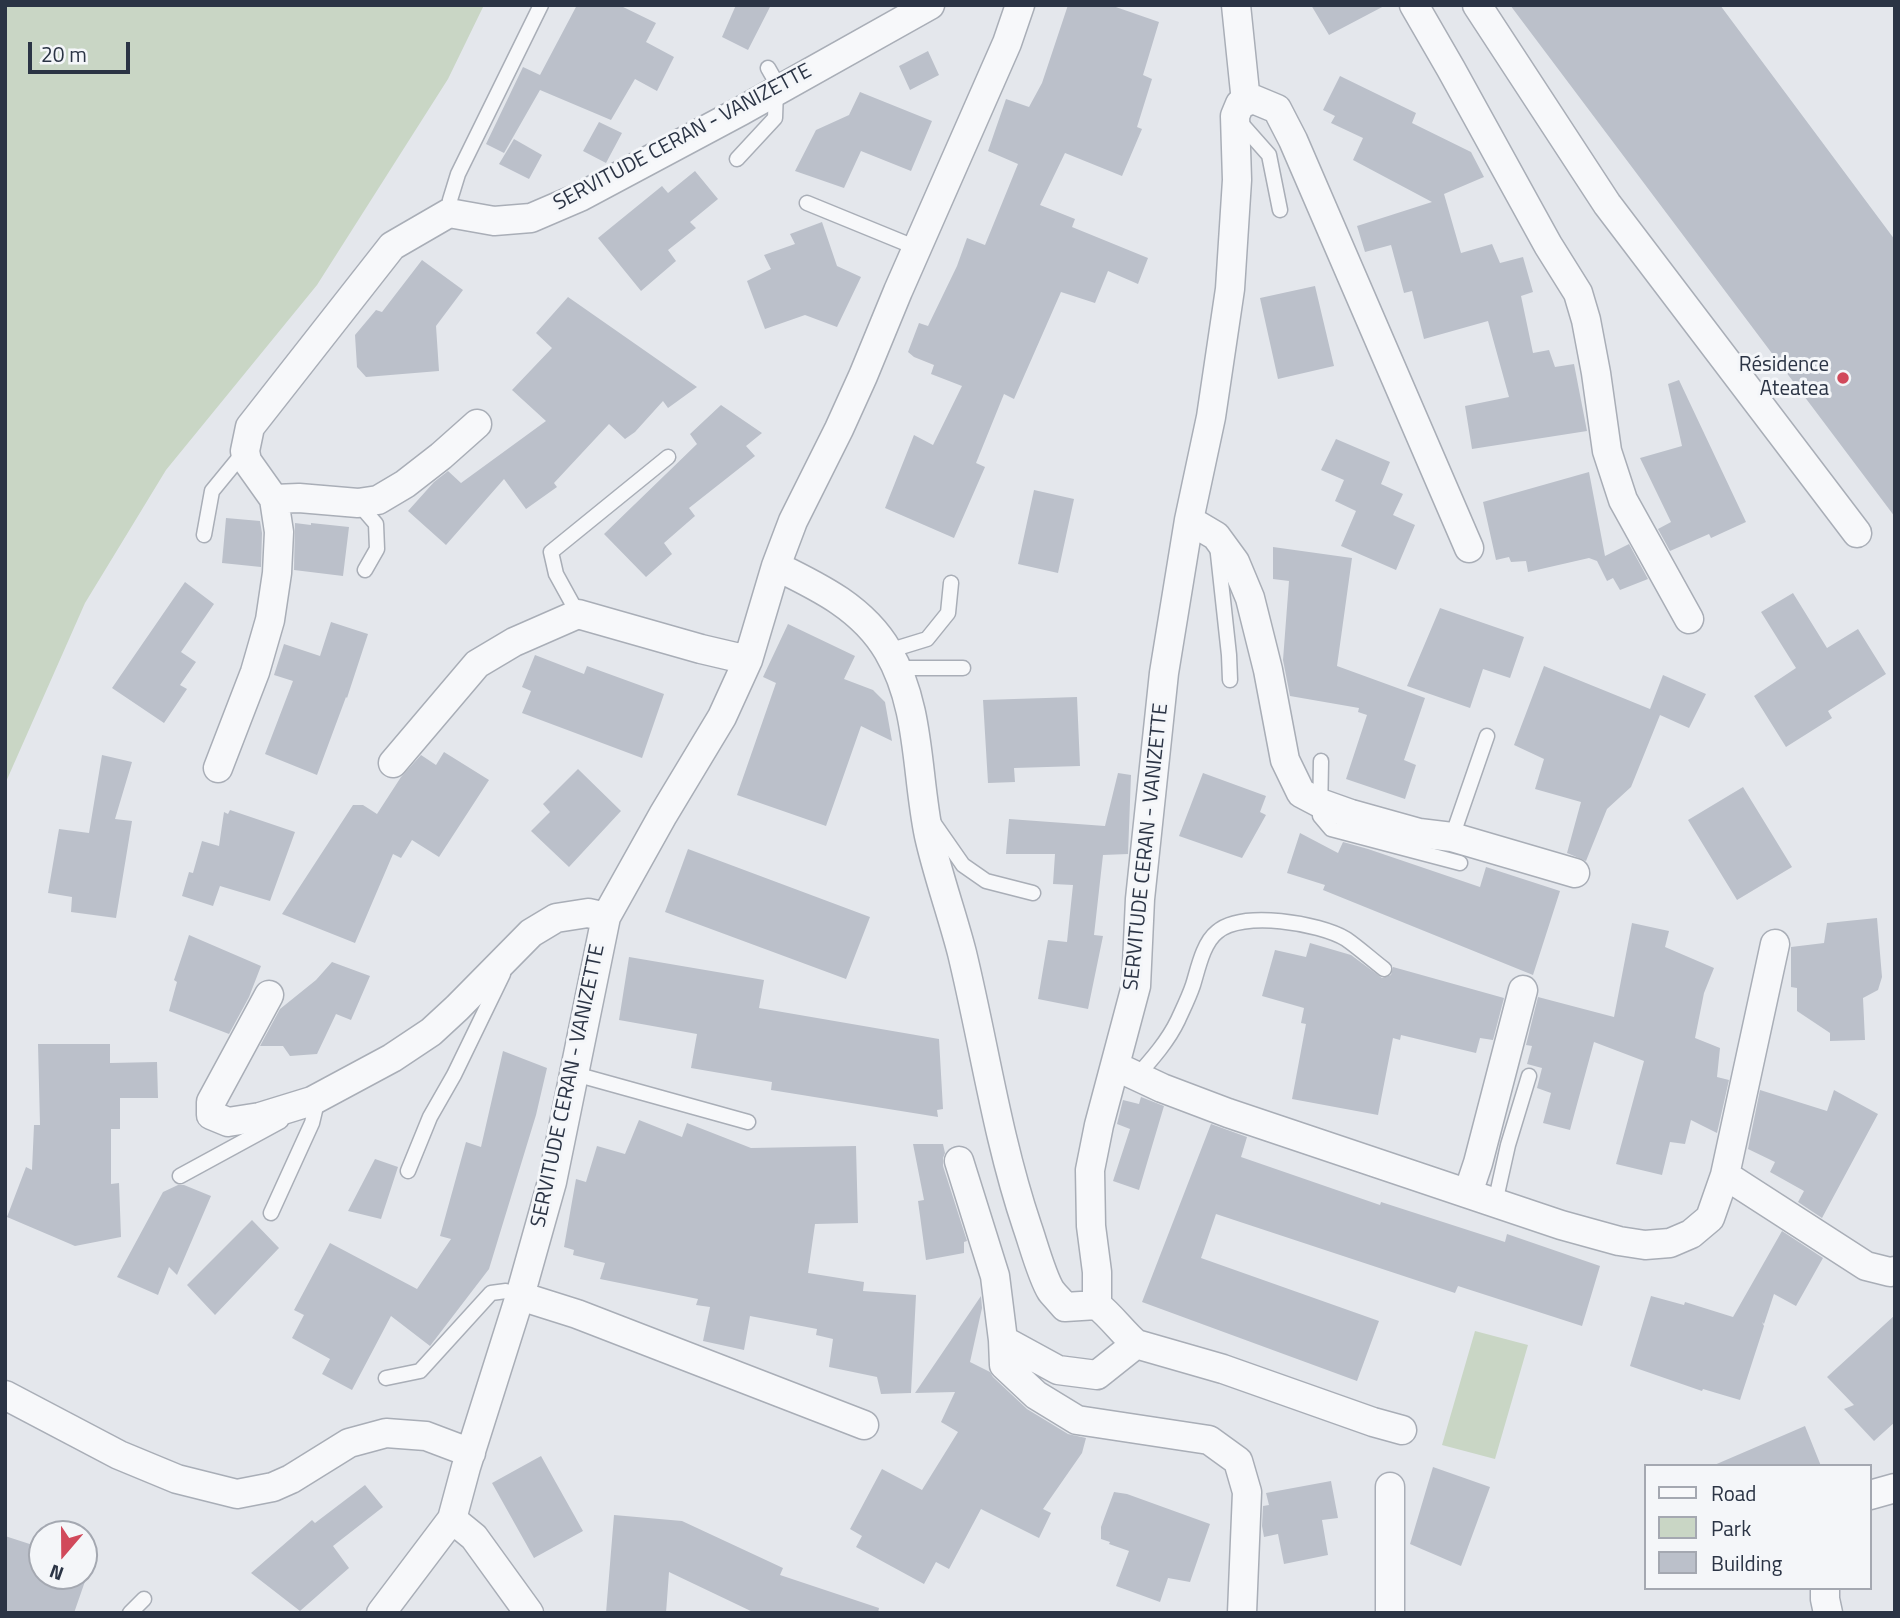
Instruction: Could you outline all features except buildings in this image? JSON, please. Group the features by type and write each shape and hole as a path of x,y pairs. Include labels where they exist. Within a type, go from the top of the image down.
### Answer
{"street":[{"name":"SERVITUDE CERAN - VANIZETTE","path":"449,213 494,221 531,218 580,197 774,82 930,5"},
{"name":"SERVITUDE CERAN - VANIZETTE","path":"381,1613 452,1519 552,1182 606,917 722,717 748,660 776,566 793,521 853,397 1007,43 1020,5"},
{"name":"SERVITUDE CERAN - VANIZETTE","path":"1097,1306 1090,1170 1099,1125 1126,1071 1139,956 1140,899 1164,673 1189,520 1211,417 1230,289 1241,109 1236,5"},
{"path":"1414,5 1548,245 1578,293 1596,373 1607,451 1622,500 1689,619"},
{"path":"1477,5 1607,204 1857,533"},
{"path":"1241,109 1253,99 1277,109 1293,140 1469,548"},
{"path":"218,768 256,672 270,620 277,573 279,532 274,499 247,461 245,451 250,427 392,246 449,213"},
{"path":"274,499 299,498 358,503 378,500 405,484 477,424"},
{"path":"1189,520 1216,536 1235,562 1250,598 1268,670 1285,760 1301,793 1351,814 1419,833 1456,850 1575,873"},
{"path":"776,566 815,585 858,614 892,660 903,685 915,730 929,835 961,952 1004,1150 1049,1289 1065,1307 1097,1306 1136,1344 1223,1369 1402,1430"},
{"path":"393,763 477,664 514,642 578,614 748,660"},
{"path":"269,995 211,1102 211,1115 228,1122 315,1100 392,1058 430,1032 531,933 556,918 588,913 606,917"},
{"path":"1126,1071 1228,1113 1561,1225 1619,1241 1645,1245 1670,1242 1691,1234 1710,1218 1725,1175 1775,944"},
{"path":"1468,1193 1523,990"},
{"path":"959,1161 995,1276 1004,1365 1036,1395 1077,1420 1209,1440 1238,1461 1247,1492 1242,1613"},
{"path":"1725,1175 1866,1266 1890,1272 1895,1270"},
{"path":"520,1296 577,1314 864,1424"},
{"path":"1003,1340 1058,1370 1097,1375 1136,1344"},
{"path":"5,1395 130,1460 177,1479 237,1494 273,1487 349,1443 386,1433 426,1436 471,1453"},
{"path":"1390,1487 1390,1613"},
{"path":"1872,1494 1895,1488"},
{"path":"452,1519 474,1538 529,1613"},
{"path":"1825,1590 1828,1613"}],"lane":[{"path":"449,213 458,174 541,5"},
{"path":"737,159 775,118 774,82"},
{"path":"1241,109 1269,155 1280,210"},
{"path":"807,203 917,248"},
{"path":"204,535 212,491 245,451"},
{"path":"578,614 556,574 551,552 668,457"},
{"path":"358,503 376,524 377,549 365,570"},
{"path":"1216,536 1230,680"},
{"path":"892,660 927,639 948,613 951,583"},
{"path":"892,660 963,668"},
{"path":"1456,850 1487,736"},
{"path":"1320,803 1321,761"},
{"path":"926,812 963,865 986,881 1033,893"},
{"path":"1126,1071 1159,1051 1177,1023 1201,956 1217,932 1236,923 1266,920 1310,925 1345,939 1384,969"},
{"path":"408,1171 430,1117 454,1075 516,948"},
{"path":"575,1074 748,1122"},
{"path":"1495,1203 1508,1145 1529,1076"},
{"path":"180,1176 315,1100"},
{"path":"271,1213 312,1123 315,1100"},
{"path":"386,1378 420,1371 491,1293 506,1291 520,1296"},
{"path":"130,1613 144,1599"}],"green space":[{"path":"5,5 484,5 448,79 317,285 166,470 85,603 5,784"},
{"path":"1475,1331 1528,1345 1495,1459 1442,1445"}],"place":[{"name":"Résidence Ateatea","path":"1843,378"}]}
